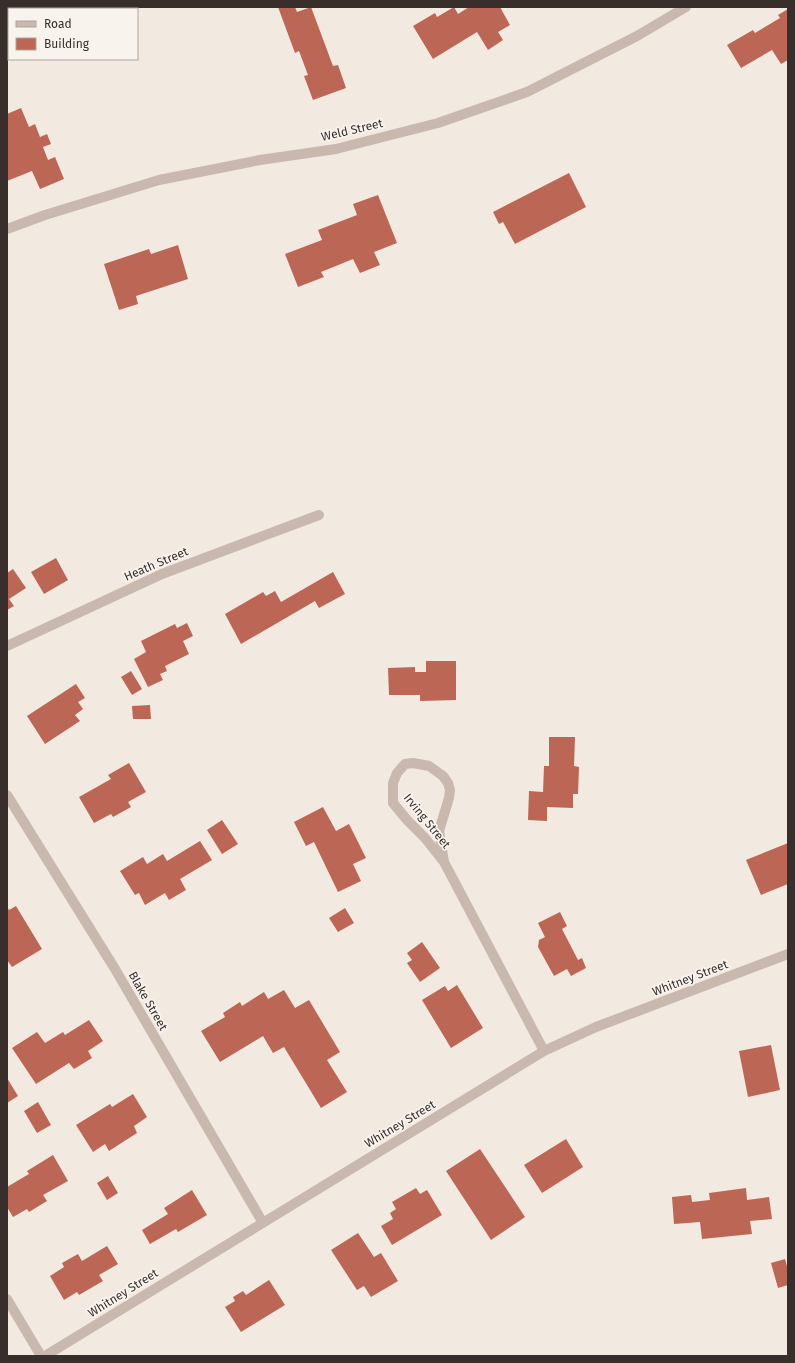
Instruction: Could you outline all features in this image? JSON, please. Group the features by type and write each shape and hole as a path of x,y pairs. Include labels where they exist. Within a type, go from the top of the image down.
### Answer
{"street":[{"name":"Weld Street","path":"7,229 45,215 159,180 260,160 336,149 438,123 527,92 637,36 686,7"},
{"name":"Heath Street","path":"7,646 162,574 319,515"},
{"name":"Irving Street","path":"444,862 439,831 449,798 450,790 448,783 444,776 429,766 414,762 405,764 397,773 393,783 393,803 425,838 444,862 544,1051"},
{"name":"Blake Street","path":"7,795 115,969 263,1223"},
{"name":"Whitney Street","path":"45,1356 544,1051 596,1027 788,954"},
{"path":"7,1299 41,1356"}],"building":[{"path":"278,7 295,7 297,12 311,7 333,66 338,65 346,88 313,100 304,76 308,75 299,51 295,53"},
{"path":"454,7 458,14 469,7 500,7 510,25 498,32 503,40 488,50 477,32 433,59 413,26 435,13 437,17"},
{"path":"788,9 788,60 781,64 772,50 741,68 727,45 753,30 755,33 780,18 778,15"},
{"path":"21,108 29,127 35,124 40,137 47,134 51,144 43,147 48,160 55,157 64,179 40,189 32,171 7,181 7,114"},
{"path":"569,173 586,207 515,244 503,222 499,224 493,212"},
{"path":"378,195 397,243 374,252 380,265 360,273 353,259 321,272 324,277 298,287 285,254 322,240 318,230 357,215 353,204"},
{"path":"178,245 188,279 136,296 138,304 119,310 104,264 149,249 151,254"},
{"path":"56,558 68,580 44,594 31,572"},
{"path":"13,569 26,588 9,599 14,606 7,610 7,573"},
{"path":"333,572 345,594 319,608 315,601 241,644 225,614 263,592 266,596 275,591 281,602"},
{"path":"187,623 193,636 183,641 189,654 165,666 167,671 160,674 163,680 148,687 134,659 146,652 141,641 175,624 177,628"},
{"path":"426,661 456,661 456,700 420,701 420,695 389,695 388,668 415,667 415,672 426,672"},
{"path":"131,671 142,689 132,695 121,677"},
{"path":"76,684 85,698 78,702 83,709 75,715 80,721 45,744 27,716"},
{"path":"150,705 151,719 133,719 132,706"},
{"path":"549,737 575,737 574,766 579,767 578,794 573,794 573,808 547,807 547,821 528,820 529,791 543,792 544,766 549,766"},
{"path":"129,763 146,792 128,802 131,807 113,817 111,814 94,823 79,797 111,779 108,775"},
{"path":"323,807 336,831 349,824 366,858 353,864 361,881 338,892 314,842 306,846 294,822"},
{"path":"222,820 238,844 222,854 207,830"},
{"path":"200,841 212,860 180,879 186,890 169,900 165,893 145,905 139,893 135,895 120,871 143,857 147,864 163,854 167,861"},
{"path":"788,843 788,884 761,895 746,860"},
{"path":"16,906 42,949 12,967 7,960 7,907 9,910"},
{"path":"345,908 354,923 338,932 329,918"},
{"path":"560,912 567,926 562,929 578,960 582,958 586,968 571,976 567,969 554,976 538,947 539,940 545,937 538,923"},
{"path":"422,942 440,968 420,982 407,963 412,960 407,953"},
{"path":"457,985 483,1028 451,1048 422,1000 445,986 448,991"},
{"path":"284,990 295,1008 309,1000 340,1052 327,1060 347,1092 321,1108 284,1047 273,1053 263,1036 220,1062 201,1031 225,1017 223,1013 240,1002 242,1006 264,992 268,999"},
{"path":"89,1020 103,1041 88,1051 92,1058 74,1069 69,1063 36,1084 12,1048 37,1032 45,1043 63,1032 65,1035"},
{"path":"771,1045 780,1090 748,1097 739,1051"},
{"path":"7,1078 18,1096 7,1103"},
{"path":"133,1094 147,1117 134,1126 137,1133 109,1151 105,1144 93,1152 76,1125 110,1104 112,1107"},
{"path":"38,1102 51,1125 37,1133 24,1111"},
{"path":"566,1139 583,1167 542,1193 524,1165"},
{"path":"480,1149 525,1217 491,1240 446,1171"},
{"path":"53,1155 68,1181 43,1195 47,1201 29,1212 27,1209 13,1217 7,1207 7,1187 29,1174 27,1171"},
{"path":"108,1176 118,1193 107,1200 97,1183"},
{"path":"416,1188 420,1194 427,1190 442,1215 392,1245 381,1226 393,1219 390,1213 396,1209 392,1202"},
{"path":"746,1188 747,1200 769,1197 772,1219 750,1221 752,1234 702,1239 700,1222 674,1224 672,1197 691,1195 692,1202 710,1200 709,1193"},
{"path":"192,1190 207,1215 178,1232 176,1229 150,1244 142,1230 168,1214 164,1208"},
{"path":"358,1233 374,1257 381,1253 398,1281 371,1297 364,1286 357,1290 331,1250"},
{"path":"107,1246 118,1264 99,1275 103,1281 79,1295 77,1292 64,1300 50,1276 64,1267 62,1263 78,1254 82,1261"},
{"path":"785,1259 788,1270 788,1285 778,1288 771,1263"},
{"path":"269,1280 285,1305 241,1332 225,1307 235,1301 233,1297 243,1291 246,1295"}]}
